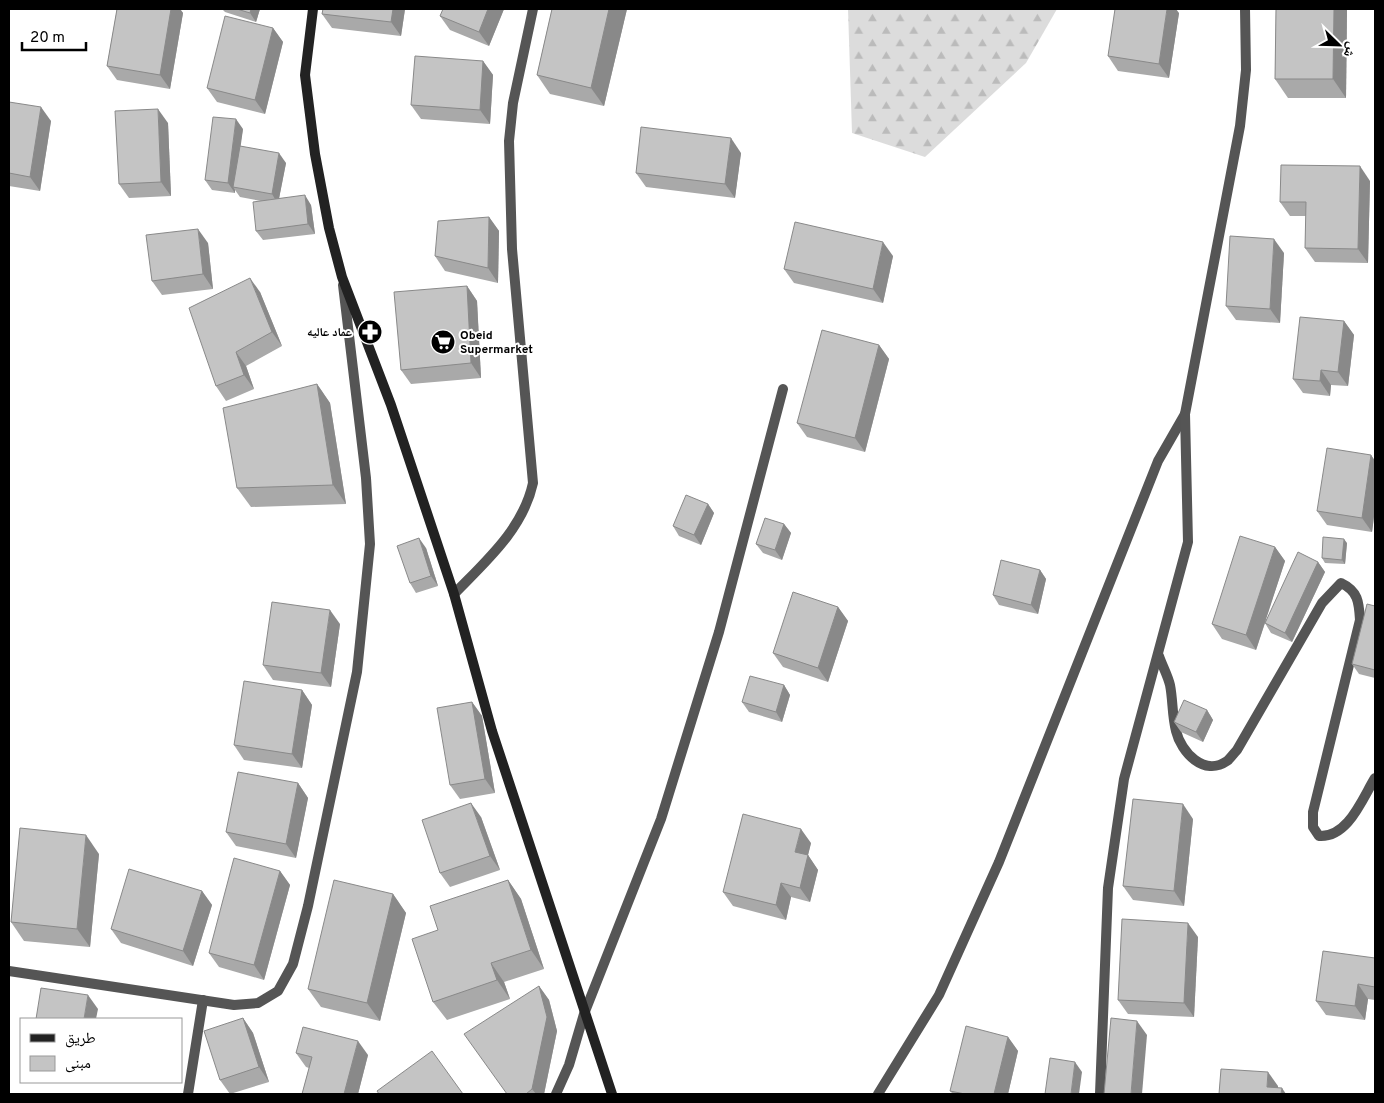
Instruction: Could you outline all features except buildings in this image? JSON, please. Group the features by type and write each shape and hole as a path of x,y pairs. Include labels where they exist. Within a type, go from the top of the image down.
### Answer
{"main road":[{"path":"313,9 305,74 315,154 329,228 342,277 390,405 454,594 492,731 612,1094"}],"street":[{"path":"454,594 500,547 516,525 528,504 533,482 512,249 509,141 513,103 533,9"},
{"path":"1100,1094 1108,888 1124,779 1159,656 1188,542 1185,414 1240,126 1246,70 1244,9"},
{"path":"9,971 234,1005 258,1003 278,990 293,964 308,906 356,672 370,544 366,478 342,277"},
{"path":"556,1094 569,1064 584,1014 661,819 719,632 783,389"},
{"path":"878,1094 939,995 961,948 999,862 1158,461 1185,414"},
{"path":"1159,656 1170,685 1176,732 1180,745 1196,762 1206,766 1216,766 1227,761 1237,750 1322,603 1341,583 1351,588 1359,601 1360,620 1313,812 1313,827 1319,836 1329,837 1338,833 1346,825 1375,778"},
{"path":"188,1094 203,1000"}],"green space":[{"path":"848,9 1057,9 1026,63 925,157 852,133"}],"place":[{"name":"عماد عاليه","path":"370,332"},
{"name":"Obeid Supermarket","path":"443,342"}]}
